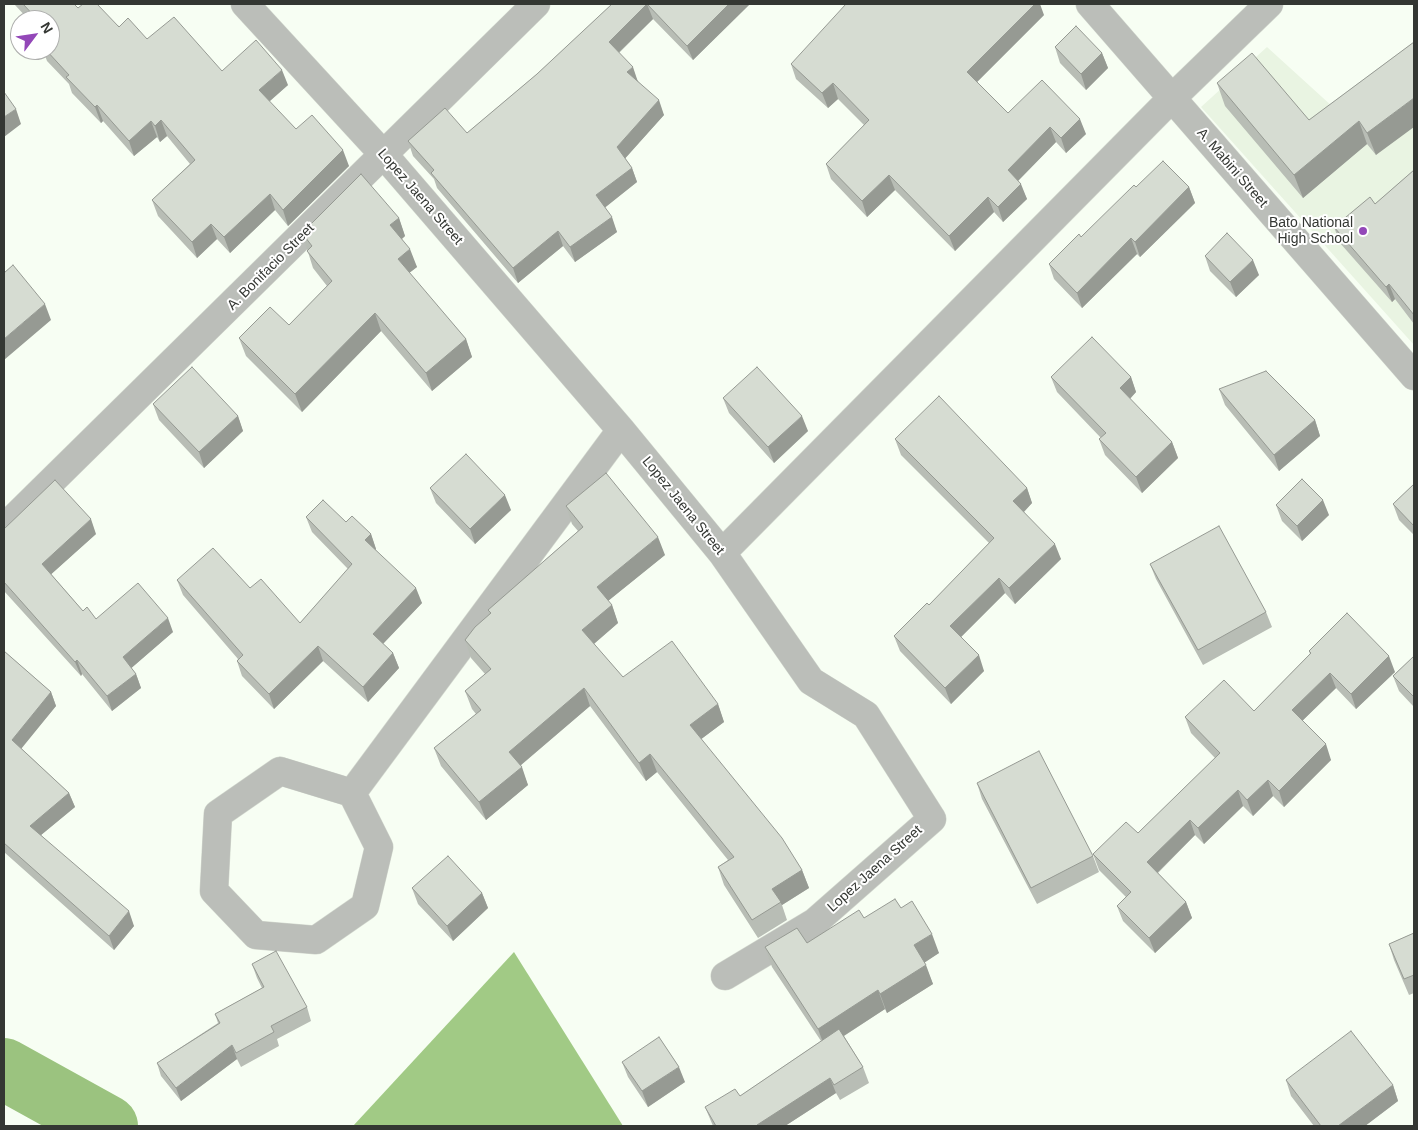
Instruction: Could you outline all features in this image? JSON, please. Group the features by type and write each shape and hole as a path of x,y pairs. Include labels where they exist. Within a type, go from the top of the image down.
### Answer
{"street":[{"name":"Lopez Jaena Street","path":"245,4 384,155 621,430 722,553 811,680 866,715 932,819 815,922 724,976"},
{"name":"A. Bonifacio Street","path":"4,528 536,4"},
{"name":"A. Mabini Street","path":"1090,4 1414,376"},
{"path":"722,553 1172,98 1269,4"},
{"path":"352,793 621,430"},
{"path":"280,771 352,793 379,847 365,906 316,940 256,935 214,891 218,814 280,771"}],"shaded area":[{"name":"Bato National High School","path":"1267,47 1344,117 1414,63 1414,345 1201,107"}],"green space":[{"path":"514,952 623,1126 353,1126"}],"building":[{"path":"23,4 74,4 78,8 83,4 97,4 119,27 128,18 147,39 174,17 222,71 256,40 282,70 259,90 296,129 312,115 343,150 283,210 270,194 224,237 211,224 192,242 152,200 195,160 161,120 155,126 151,121 129,141 97,105 95,107 66,77 69,75 55,60 60,60 60,10 29,10"},
{"path":"612,4 647,4 609,42 633,67 627,72 659,100 617,147 632,168 596,195 612,217 570,247 558,231 513,268 431,173 434,170 408,141 445,108 467,133 537,74"},
{"path":"647,4 729,4 687,46"},
{"path":"846,4 1035,4 967,72 1008,113 1042,80 1080,119 1061,138 1050,127 1008,170 1021,184 998,207 988,197 949,236 889,175 862,201 826,164 869,120 833,83 822,93 791,64"},
{"path":"1076,26 1102,53 1081,74 1055,47"},
{"path":"1414,42 1414,98 1367,133 1359,121 1294,175 1217,83 1252,53 1309,120"},
{"path":"4,92 16,109 4,117"},
{"path":"1163,161 1189,187 1135,242 1131,238 1077,293 1049,264 1079,234 1081,237 1134,185 1136,187"},
{"path":"1414,170 1414,315 1389,284 1386,287 1334,227 1370,197 1375,204"},
{"path":"361,174 399,218 390,225 410,249 398,259 466,339 426,373 375,313 295,394 239,338 270,307 289,325 332,281 307,251 312,246 302,233"},
{"path":"1227,233 1253,260 1230,282 1205,256"},
{"path":"13,265 45,304 4,339 4,273"},
{"path":"1092,337 1131,377 1120,388 1172,442 1136,477 1099,439 1106,433 1051,377"},
{"path":"192,367 238,416 199,452 153,404"},
{"path":"757,367 802,416 768,447 723,398"},
{"path":"1266,371 1315,420 1274,455 1219,389"},
{"path":"939,396 1027,488 1013,501 1055,544 1009,588 999,578 950,626 979,655 945,688 894,636 927,603 929,605 994,538 895,439"},
{"path":"466,454 505,495 470,529 430,488"},
{"path":"606,473 658,537 597,587 612,605 582,630 623,677 672,641 718,704 690,725 782,838 802,870 772,889 781,902 752,920 718,867 734,857 650,754 639,763 584,688 509,752 522,767 479,802 434,748 481,710 465,691 491,669 465,640 475,627 491,613 488,610 583,527 566,506"},
{"path":"1302,479 1323,500 1297,526 1276,505"},
{"path":"55,480 91,519 42,564 83,611 87,607 96,619 138,583 168,618 123,657 136,674 107,696 77,660 75,662 4,582 4,529"},
{"path":"1414,484 1414,526 1393,504"},
{"path":"323,500 346,522 352,516 371,534 365,540 416,588 373,634 393,653 363,687 318,646 269,694 237,661 243,655 177,580 213,548 250,588 261,579 300,623 352,564 306,517"},
{"path":"1219,526 1266,612 1198,650 1150,564"},
{"path":"1347,613 1389,656 1351,694 1330,673 1292,710 1326,744 1279,791 1268,780 1247,800 1238,790 1198,828 1190,820 1147,862 1186,902 1149,938 1117,906 1131,892 1093,854 1126,822 1138,833 1220,753 1185,717 1224,680 1254,711"},
{"path":"4,651 51,692 12,740 69,793 30,826 129,911 109,936 4,843"},
{"path":"1414,656 1414,697 1393,676"},
{"path":"1039,751 1093,856 1031,888 977,783"},
{"path":"448,856 482,893 447,926 412,888"},
{"path":"895,899 901,908 912,901 932,934 914,945 926,965 880,994 878,990 818,1029 765,947 797,928 807,943 859,910 864,918"},
{"path":"1414,933 1414,975 1404,979 1389,944"},
{"path":"276,951 307,1007 271,1026 274,1032 236,1053 232,1045 176,1088 157,1063 220,1023 215,1014 264,987 252,964"},
{"path":"839,1029 863,1067 834,1085 830,1078 758,1126 716,1126 705,1107 735,1089 740,1096"},
{"path":"1351,1031 1393,1085 1338,1126 1321,1126 1286,1080"},
{"path":"659,1037 679,1067 642,1091 622,1062"}],"waterway":[{"path":"4,1069 107,1126"}],"place":[{"name":"Bato National High School","path":"1363,231"}]}
